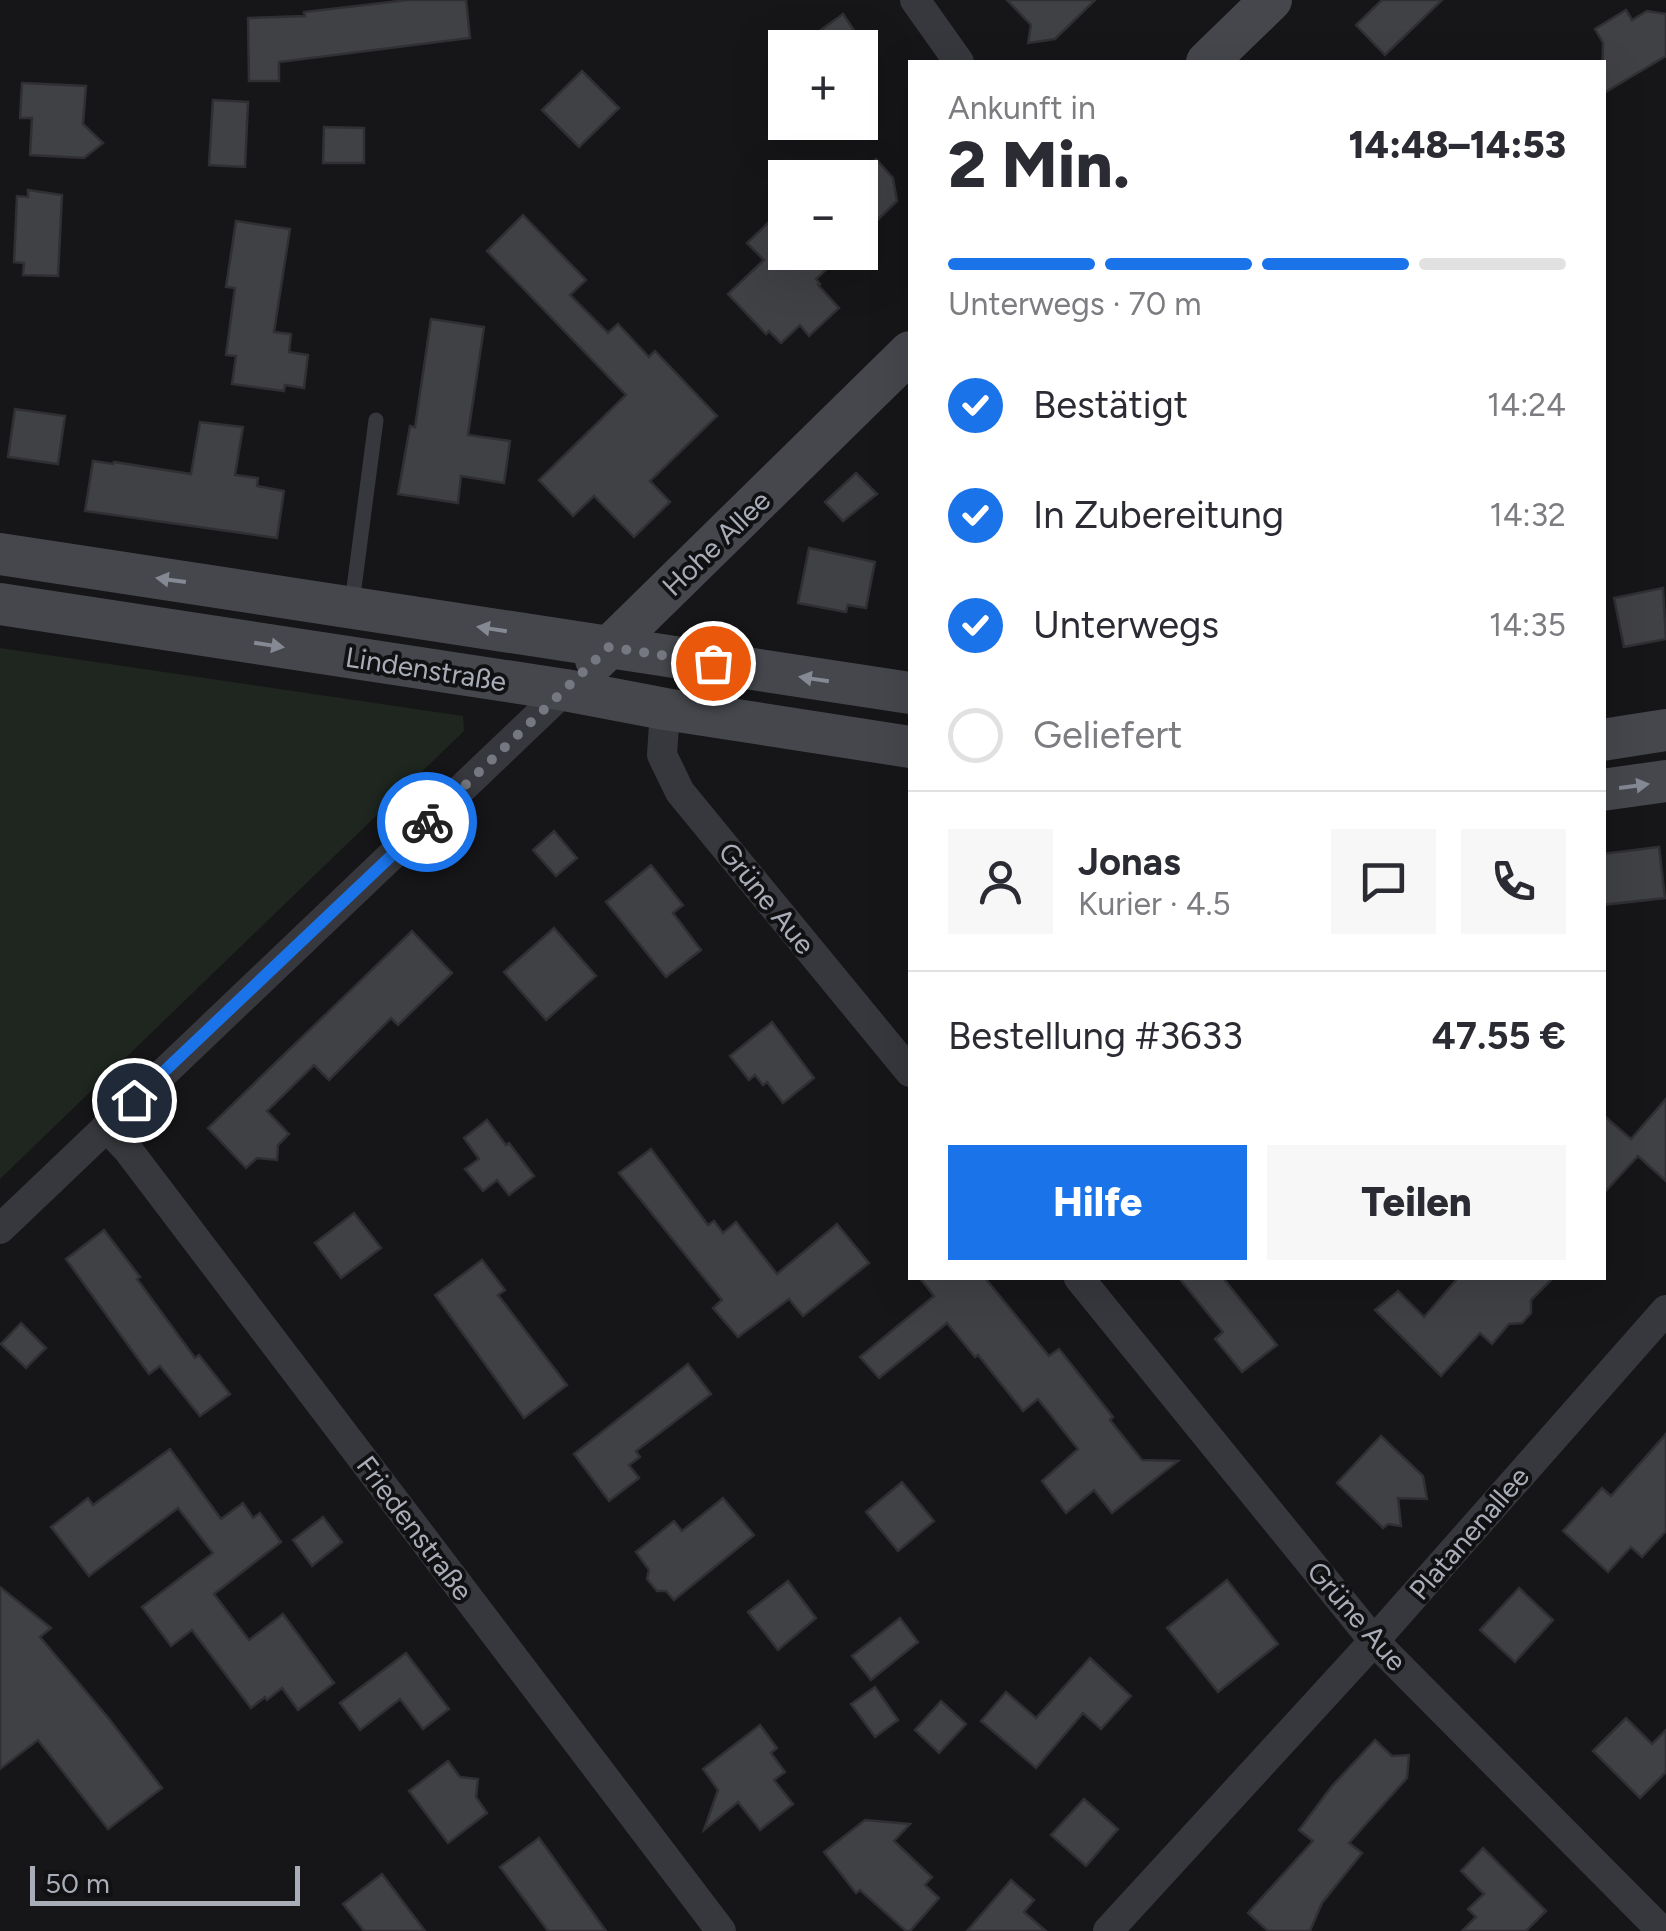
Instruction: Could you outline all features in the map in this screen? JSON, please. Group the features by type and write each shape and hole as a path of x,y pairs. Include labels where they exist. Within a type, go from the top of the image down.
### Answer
{"street":[{"path":"914,0 958,60"},
{"path":"1209,60 1272,0"},
{"name":"Hohe Allee","path":"0,1229 565,690 908,354"},
{"name":"Lindenstraße","path":"0,554 908,694"},
{"name":"Lindenstraße","path":"0,604 908,747"},
{"name":"Grüne Aue","path":"665,709 662,755 680,792 908,1070"},
{"path":"1606,739 1666,730"},
{"path":"1606,789 1666,781"},
{"name":"Friedenstraße","path":"106,1127 140,1166 721,1931"},
{"name":"Grüne Aue","path":"1081,1280 1374,1641 1662,1931"},
{"name":"Platanenallee","path":"1108,1931 1374,1641 1666,1310"}],"lane":[{"name":"Lindenstraße","path":"352,607 376,420"}],"shaded area":[{"path":"0,648 463,716 464,731 0,1179"}],"building":[{"path":"408,0 466,0 470,38 279,62 279,81 249,81 248,18 305,16 304,12"},
{"path":"1007,0 1095,0 1055,39 1028,43 1031,25"},
{"path":"1382,0 1442,0 1385,55 1356,25"},
{"path":"1626,10 1632,20 1647,11 1666,14 1666,56 1606,92 1606,60 1603,60 1603,43 1595,29"},
{"path":"843,14 854,30 821,30"},
{"path":"582,71 619,108 579,147 542,110"},
{"path":"22,83 86,86 83,124 103,143 84,158 30,155 32,118 20,118"},
{"path":"213,100 248,102 245,167 209,165"},
{"path":"324,127 364,128 364,163 323,163"},
{"path":"878,161 893,178 897,201 878,219"},
{"path":"28,190 62,195 58,276 23,275 24,263 14,262 17,196 28,197"},
{"path":"523,215 586,280 570,295 608,333 618,324 649,357 655,351 717,416 650,481 670,502 634,537 594,496 573,516 539,480 626,395 487,251"},
{"path":"236,221 290,229 274,332 291,334 289,352 308,355 304,388 285,385 284,391 232,384 236,356 226,355 235,288 226,287"},
{"path":"768,223 768,270 825,270 816,279 818,285 839,308 809,336 800,325 781,343 769,331 766,334 728,294 764,260 747,243"},
{"path":"431,319 484,327 468,435 510,441 504,483 461,476 458,503 398,494 410,426 415,427"},
{"path":"15,409 65,416 58,464 8,457"},
{"path":"200,422 243,427 235,475 258,478 257,486 284,491 277,538 85,511 93,461 191,474"},
{"path":"856,473 877,494 843,521 825,502"},
{"path":"809,548 875,562 866,608 848,605 846,612 798,603"},
{"path":"1663,588 1666,639 1624,647 1614,598"},
{"path":"554,831 577,858 556,876 533,850"},
{"path":"1659,847 1665,898 1606,905 1606,854"},
{"path":"651,865 683,905 673,913 701,950 666,977 606,902"},
{"path":"554,928 596,976 546,1020 504,972"},
{"path":"412,931 452,973 398,1025 391,1018 329,1080 314,1065 267,1111 289,1134 278,1145 277,1160 257,1158 246,1168 208,1128"},
{"path":"772,1022 814,1078 783,1103 767,1082 763,1085 755,1075 749,1080 730,1056"},
{"path":"1666,1099 1666,1181 1638,1156 1606,1191 1606,1117 1631,1139"},
{"path":"487,1120 534,1176 509,1195 497,1180 483,1191 465,1169 479,1159 464,1138"},
{"path":"651,1149 708,1225 714,1221 723,1233 736,1222 777,1274 837,1224 869,1263 803,1316 789,1299 738,1337 713,1308 722,1300 619,1173"},
{"path":"354,1213 381,1248 341,1278 315,1243"},
{"path":"104,1230 195,1358 199,1355 230,1394 200,1416 160,1366 149,1374 66,1259"},
{"path":"482,1260 505,1290 498,1295 567,1385 524,1418 435,1295"},
{"path":"922,1280 987,1280 1049,1356 1059,1349 1142,1460 1178,1461 1112,1513 1094,1490 1066,1513 1042,1481 1078,1449 1038,1399 1023,1411 947,1323 879,1378 860,1357 934,1296"},
{"path":"1181,1280 1225,1280 1277,1345 1242,1372 1215,1339 1223,1332"},
{"path":"1456,1280 1551,1280 1531,1300 1531,1313 1522,1323 1509,1324 1492,1344 1480,1333 1441,1376 1375,1310 1398,1291 1424,1317"},
{"path":"21,1323 46,1348 26,1368 1,1344"},
{"path":"688,1364 711,1394 636,1451 640,1457 629,1465 639,1478 609,1501 574,1454"},
{"path":"1666,1434 1666,1531 1642,1557 1631,1547 1608,1572 1563,1531 1602,1488 1611,1496"},
{"path":"1381,1436 1423,1476 1427,1499 1398,1498 1401,1526 1388,1524 1383,1528 1337,1483"},
{"path":"170,1449 221,1519 243,1503 253,1518 260,1513 281,1542 214,1594 249,1640 283,1614 334,1683 298,1710 282,1688 251,1708 192,1630 171,1646 142,1607 213,1553 178,1508 89,1576 51,1527 88,1498 93,1505"},
{"path":"902,1482 934,1521 898,1551 866,1512"},
{"path":"723,1498 754,1535 674,1600 666,1591 657,1591 647,1579 649,1570 636,1552 674,1521 682,1531"},
{"path":"323,1517 342,1542 312,1566 293,1540"},
{"path":"1227,1580 1278,1644 1218,1692 1167,1628"},
{"path":"788,1581 816,1618 778,1650 748,1612"},
{"path":"0,1587 51,1628 40,1637 162,1788 108,1829 38,1740 0,1769"},
{"path":"1519,1588 1553,1620 1515,1662 1480,1630"},
{"path":"900,1618 918,1642 871,1680 852,1656"},
{"path":"406,1653 449,1709 423,1729 400,1699 360,1730 340,1703"},
{"path":"1090,1658 1131,1696 1101,1729 1083,1713 1036,1768 981,1721 1006,1692 1036,1718"},
{"path":"875,1687 898,1720 875,1737 851,1704"},
{"path":"941,1701 966,1724 939,1753 915,1730"},
{"path":"1626,1718 1652,1744 1666,1730 1666,1772 1640,1798 1593,1751"},
{"path":"760,1725 777,1748 771,1753 785,1772 774,1780 793,1804 760,1830 738,1802 704,1830 718,1790 703,1769"},
{"path":"1375,1740 1392,1756 1409,1755 1407,1778 1349,1843 1362,1853 1322,1903 1310,1931 1268,1931 1248,1913 1313,1841 1299,1830 1332,1786"},
{"path":"448,1761 460,1777 478,1779 476,1797 487,1813 448,1843 409,1791"},
{"path":"1084,1799 1118,1829 1086,1866 1051,1835"},
{"path":"865,1820 910,1824 894,1841 932,1877 925,1885 939,1898 910,1931 860,1890 856,1893 824,1852"},
{"path":"539,1838 606,1931 548,1931 500,1867"},
{"path":"1483,1848 1546,1911 1526,1931 1462,1931 1476,1917 1468,1909 1484,1894 1461,1871"},
{"path":"382,1874 425,1931 364,1931 343,1904"},
{"path":"1011,1880 1034,1900 1024,1912 1046,1931 967,1931"}],"way so far":[{"path":"427,822 609,647 713,663"}],"route":[{"path":"134,1100 427,822"}]}
